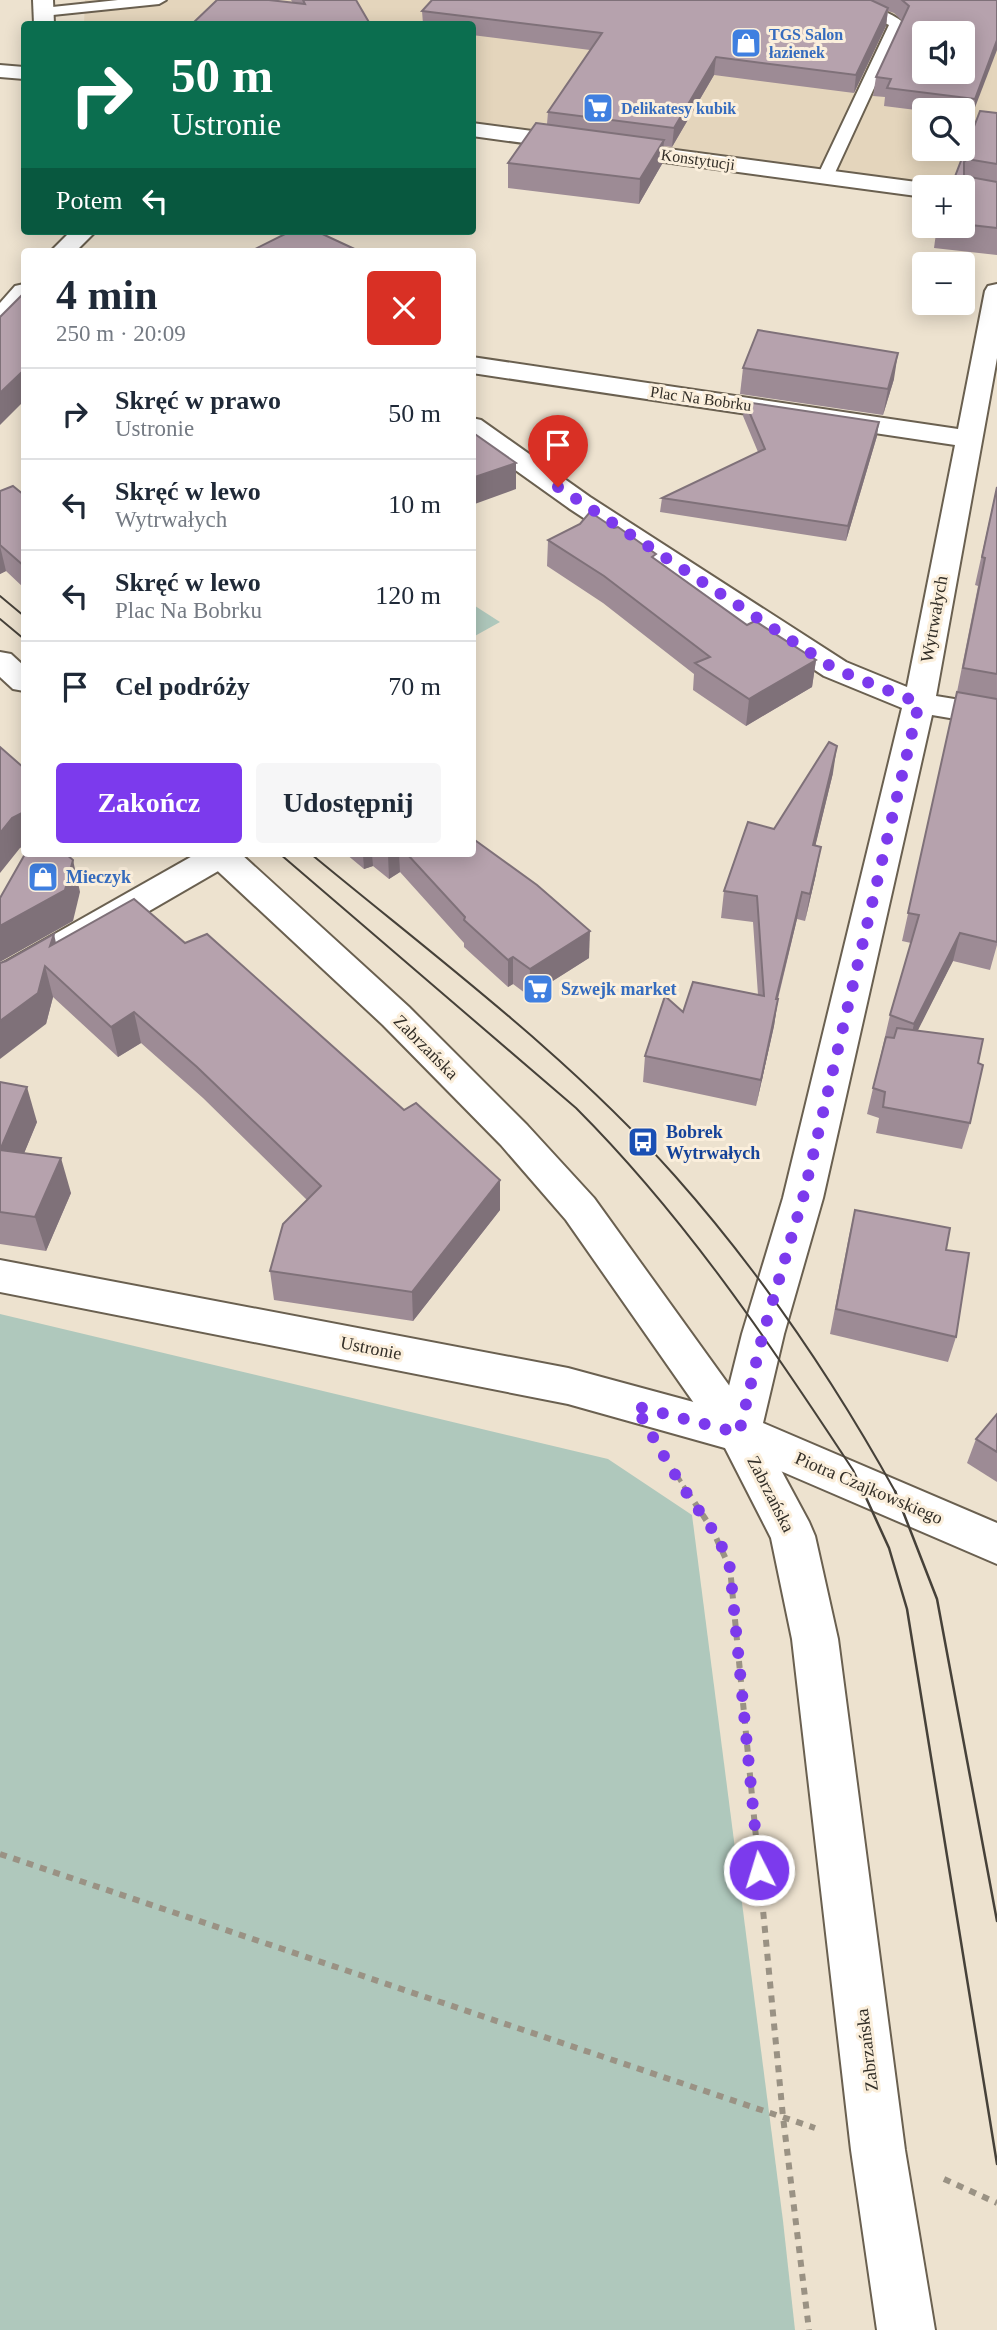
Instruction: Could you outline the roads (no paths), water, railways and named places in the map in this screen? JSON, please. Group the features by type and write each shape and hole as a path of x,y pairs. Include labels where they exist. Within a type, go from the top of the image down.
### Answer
{"street":[{"path":"0,71 21,73"},
{"name":"Konstytucji","path":"476,130 912,188"},
{"path":"66,248 80,235"},
{"name":"Wytrwałych","path":"739,1433 763,1334 803,1198 919,703 997,291"},
{"path":"0,318 21,294"},
{"name":"Plac Na Bobrku","path":"476,366 970,439"},
{"path":"476,429 580,503 835,669 919,703 997,716"},
{"path":"0,661 21,679"},
{"path":"0,981 215,857"},
{"name":"Zabrzańska","path":"223,857 396,1016 522,1144 580,1209 739,1433 793,1536 815,1639 878,2150 906,2330"},
{"name":"Ustronie","path":"0,1276 568,1386 739,1433"},
{"name":"Piotra Czajkowskiego","path":"739,1433 997,1544"}],"lane":[{"path":"43,12 72,0"},
{"path":"43,12 159,0"},
{"path":"795,0 868,9 897,23 825,177"}],"tram line":[{"path":"0,596 21,614"},
{"path":"0,619 21,636"},
{"path":"283,857 576,1108 616,1150 724,1282 853,1470 864,1493"},
{"path":"315,857 546,1048 591,1089 675,1176 737,1250 794,1328 895,1492"},
{"path":"863,1491 889,1548 907,1609 997,2164"},
{"path":"895,1492 937,1599 997,1921"}],"place":[{"name":"TGS Salon łazienek","path":"746,43"},
{"name":"Delikatesy kubik","path":"598,108"},
{"name":"Mieczyk","path":"43,877"},
{"name":"Szwejk market","path":"538,989"},
{"name":"Bobrek Wytrwałych","path":"643,1142"}]}
